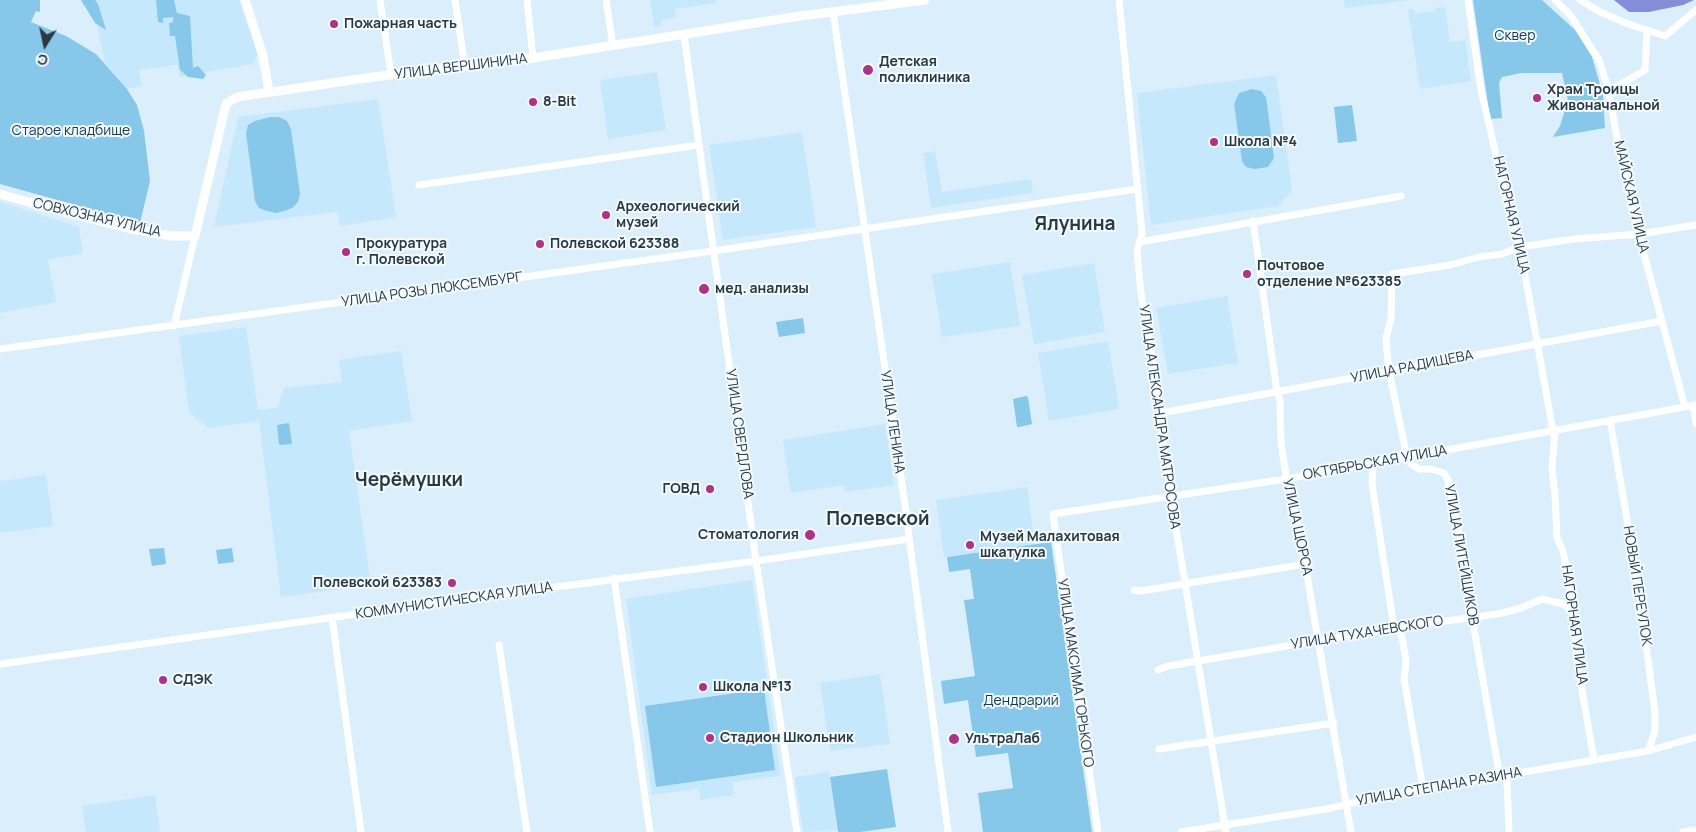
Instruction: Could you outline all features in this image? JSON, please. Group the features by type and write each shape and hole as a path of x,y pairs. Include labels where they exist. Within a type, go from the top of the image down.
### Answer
{"main road":[{"path":"245,0 263,56 269,92"},
{"name":"УЛИЦА ВЕРШИНИНА","path":"195,236 226,105 237,96 533,58 833,12 925,0"},
{"name":"СОВХОЗНАЯ УЛИЦА","path":"0,194 67,214 132,229 171,236 195,236"}],"street":[{"path":"380,0 391,76"},
{"path":"454,0 465,67"},
{"path":"527,0 533,58"},
{"path":"606,0 613,46"},
{"name":"УЛИЦА АЛЕКСАНДРА МАТРОСОВА","path":"1119,0 1142,233 1137,252 1141,293 1162,413 1171,498 1210,742 1226,829"},
{"name":"НАГОРНАЯ УЛИЦА","path":"1468,0 1481,90 1514,234 1520,247 1554,431 1552,468 1557,538 1563,551 1573,610 1577,661 1594,760"},
{"name":"МАЙСКАЯ УЛИЦА","path":"1555,0 1572,16 1599,60 1609,91 1633,213 1685,406"},
{"path":"1580,0 1600,12 1664,36 1696,10"},
{"name":"УЛИЦА ЛЕНИНА","path":"833,12 909,540 948,832"},
{"path":"1609,91 1645,70 1647,30"},
{"name":"УЛИЦА СВЕРДЛОВА","path":"684,35 756,561 798,832"},
{"path":"419,185 699,145"},
{"name":"УЛИЦА РОЗЫ ЛЮКСЕМБУРГ","path":"0,349 714,251 1137,189"},
{"path":"1140,242 1401,196"},
{"name":"УЛИЦА ЩОРСА","path":"1253,221 1277,392 1280,400 1281,443 1286,479 1297,520 1334,723 1351,832"},
{"path":"1407,457 1389,371 1386,338 1391,319 1392,274 1450,265 1479,257 1502,254 1520,247 1574,238 1640,234 1696,225"},
{"name":"УЛИЦА ВЕРШИНИНА","path":"174,326 195,236"},
{"name":"УЛИЦА РАДИЩЕВА","path":"1162,413 1662,321"},
{"path":"1694,405 1696,424"},
{"name":"ОКТЯБРЬСКАЯ УЛИЦА","path":"1053,514 1171,498 1286,479 1694,405"},
{"name":"НОВЫЙ ПЕРЕУЛОК","path":"1610,420 1638,584 1655,713 1655,730 1648,751"},
{"name":"УЛИЦА ЛИТЕЙЩИКОВ","path":"1407,457 1411,464 1444,473 1448,480 1462,548 1472,617 1500,772 1506,782 1509,832"},
{"path":"1372,464 1372,484 1396,628 1402,637 1406,660 1404,679 1423,789"},
{"name":"УЛИЦА МАКСИМА ГОРЬКОГО","path":"1053,514 1098,832"},
{"name":"КОММУНИСТИЧЕСКАЯ УЛИЦА","path":"0,664 614,578 909,540"},
{"path":"1134,590 1141,591 1305,564"},
{"path":"614,578 650,832"},
{"name":"УЛИЦА ТУХАЧЕВСКОГО","path":"1158,670 1168,666 1396,628 1498,614 1521,608 1542,599 1563,604 1573,610"},
{"path":"332,617 361,832"},
{"path":"499,645 527,832"},
{"path":"1159,749 1334,723"},
{"name":"УЛИЦА СТЕПАНА РАЗИНА","path":"1181,832 1226,829 1423,789 1648,751 1696,737"},
{"path":"1683,832 1696,830"}],"shaded area":[{"path":"86,0 239,0 258,54 252,64 180,77 177,65 139,70 141,86 127,89 105,63 96,20"},
{"path":"650,0 717,0 717,3 675,9 676,18 661,20 661,26 654,27"},
{"path":"1344,0 1410,0 1345,8"},
{"path":"1614,0 1694,0 1683,5 1649,12 1629,12"},
{"path":"1445,7 1450,42 1465,40 1471,81 1420,89 1408,9 1414,9 1415,14 1435,11 1435,8"},
{"path":"657,72 666,130 608,139 600,80"},
{"name":"Школа №4","path":"1276,75 1292,191 1278,206 1151,225 1137,93"},
{"path":"378,99 396,217 340,226 337,212 214,227 238,117"},
{"path":"802,132 816,227 723,240 709,145"},
{"path":"935,151 942,192 1031,179 1033,193 931,208 923,153"},
{"path":"0,202 79,227 83,253 48,260 56,302 0,313"},
{"path":"1010,262 1020,326 942,337 932,274"},
{"path":"1094,263 1105,332 1034,344 1022,275"},
{"path":"1227,296 1238,363 1168,374 1156,308"},
{"path":"246,327 258,410 277,408 284,388 342,382 339,360 401,351 412,421 349,431 371,585 281,597 259,421 208,428 189,412 179,336"},
{"path":"1108,341 1119,409 1049,421 1038,353"},
{"path":"885,424 894,485 845,492 844,485 791,493 783,440"},
{"path":"46,475 53,526 0,533 0,481"},
{"path":"1027,487 1035,545 944,557 936,500"},
{"name":"Школа №13","path":"752,580 781,776 732,782 734,795 701,800 699,789 652,795 626,599"},
{"path":"880,674 890,744 830,751 820,683"},
{"path":"829,772 837,830 803,832 795,777"},
{"path":"155,795 160,832 86,832 82,806"}],"green space":[{"name":"Старое кладбище","path":"0,0 40,0 40,12 36,11 31,22 66,36 96,54 127,89 137,105 144,131 150,181 140,223 0,184"},
{"path":"81,0 95,0 106,30 95,23"},
{"path":"156,0 174,0 177,13 190,16 193,68 198,66 206,75 203,79 188,77 180,70 175,36 170,36 169,23 173,22 173,17 163,18 163,23 158,22"},
{"name":"Сквер","path":"1473,0 1542,0 1575,30 1592,57 1603,95 1605,128 1553,137 1560,126 1568,100 1562,73 1521,73 1502,77 1499,83 1502,118 1490,119"},
{"path":"1252,89 1261,91 1266,97 1274,158 1268,167 1255,169 1246,167 1242,161 1234,104 1239,93"},
{"path":"1352,105 1357,141 1338,143 1334,107"},
{"path":"270,117 279,117 287,121 291,129 300,194 298,202 292,208 276,213 259,208 255,201 246,133 248,125"},
{"path":"803,318 805,333 779,337 776,322"},
{"path":"1028,397 1032,424 1017,427 1013,399"},
{"path":"289,423 292,444 279,445 277,425"},
{"name":"Дендрарий","path":"1051,542 1092,832 983,832 978,793 1013,788 1008,753 976,757 968,700 944,704 941,681 975,676 964,600 974,599 970,569 949,572 947,557"},
{"path":"164,548 166,564 152,566 149,549"},
{"path":"232,548 234,562 218,564 216,550"},
{"name":"Стадион Школьник","path":"764,689 775,770 656,787 645,706"},
{"path":"887,769 896,827 860,832 838,832 830,777"}],"place":[{"name":"Пожарная часть","path":"334,24"},
{"name":"Детская поликлиника","path":"868,70"},
{"name":"Храм Троицы Живоначальной","path":"1537,98"},
{"name":"8-Bit","path":"533,102"},
{"name":"Школа №4","path":"1214,142"},
{"name":"Археологический музей","path":"606,215"},
{"name":"Полевской 623388","path":"540,244"},
{"name":"Прокуратура г. Полевской","path":"346,252"},
{"name":"Почтовое отделение №623385","path":"1247,274"},
{"name":"мед. анализы","path":"704,289"},
{"name":"ГОВД","path":"710,489"},
{"name":"Стоматология","path":"810,535"},
{"name":"Музей Малахитовая шкатулка","path":"970,545"},
{"name":"Полевской 623383","path":"452,583"},
{"name":"СДЭК","path":"163,680"},
{"name":"Школа №13","path":"703,687"},
{"name":"Стадион Школьник","path":"710,738"},
{"name":"УльтраЛаб","path":"954,739"}],"district":[{"name":"Ялунина","path":"1075,225"},
{"name":"Черёмушки","path":"409,481"},
{"name":"Полевской","path":"878,520"}]}
